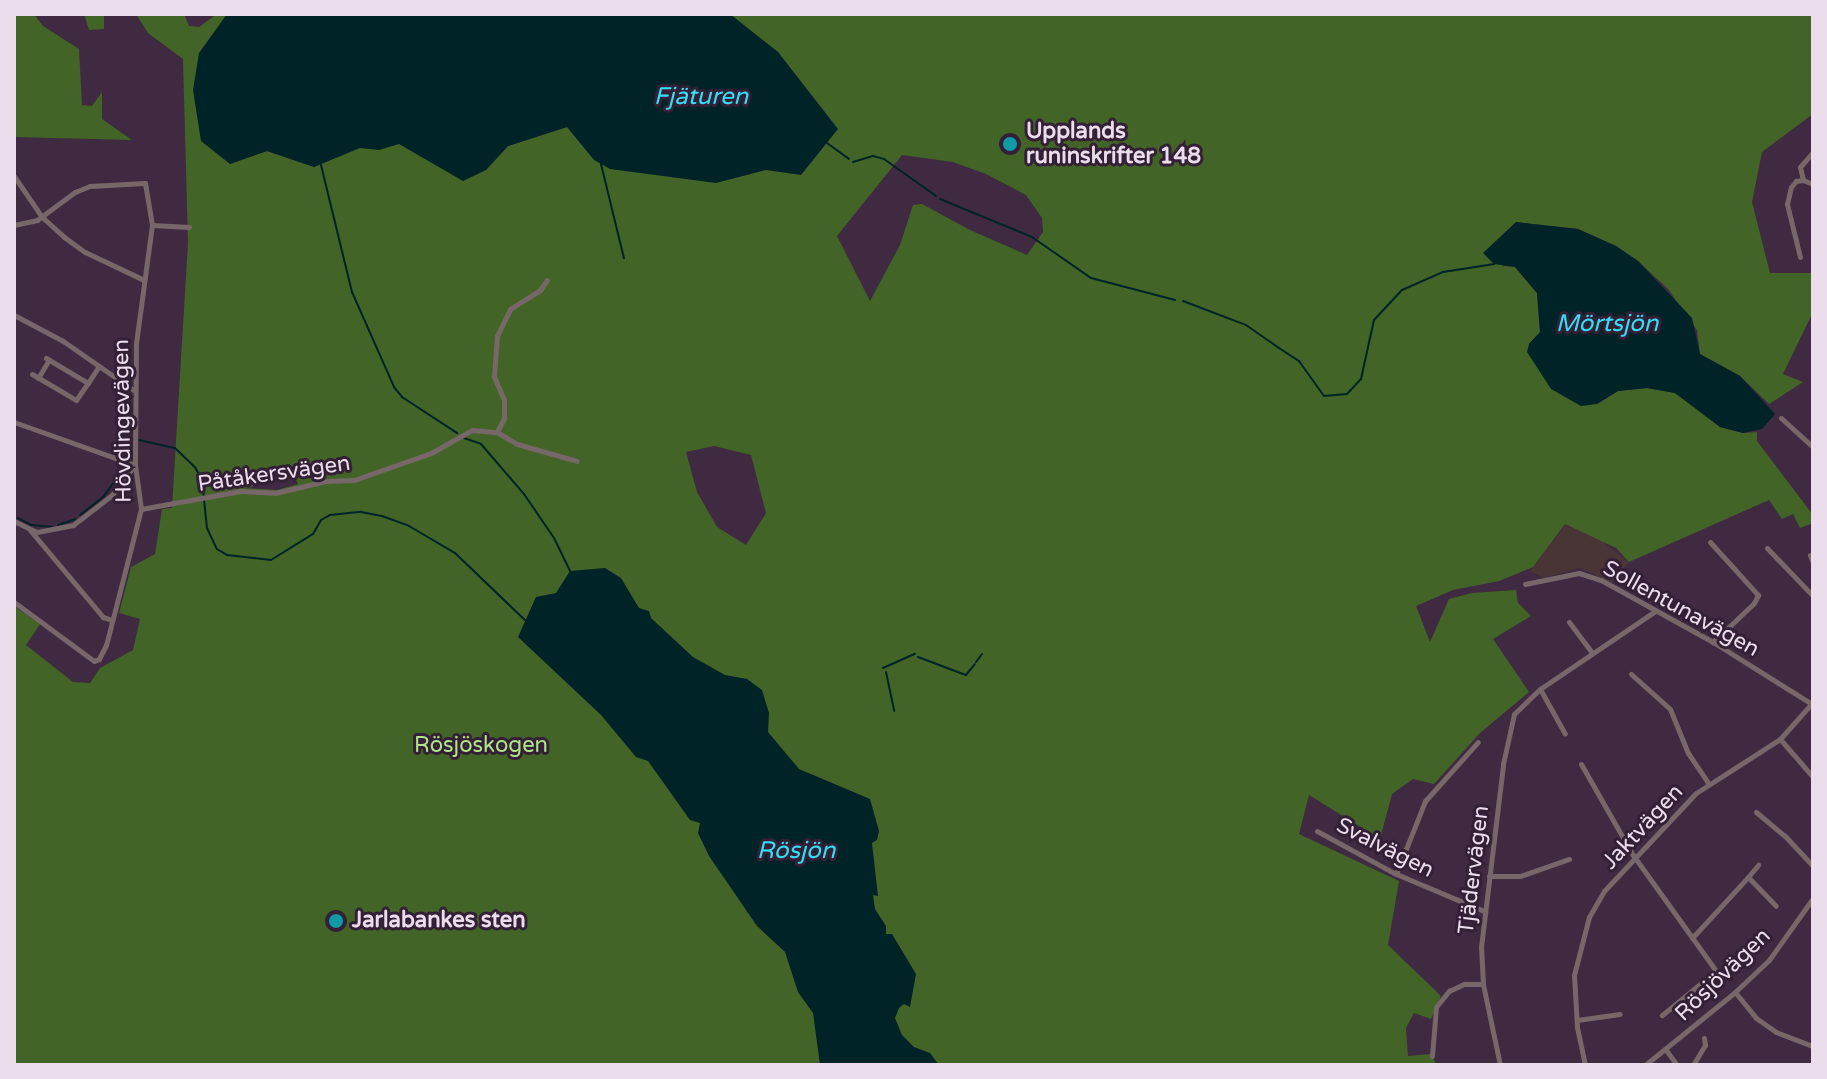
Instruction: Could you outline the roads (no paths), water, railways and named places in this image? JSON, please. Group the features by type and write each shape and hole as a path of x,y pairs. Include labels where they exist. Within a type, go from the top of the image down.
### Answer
{"street":[{"path":"1803,180 1800,167 1813,152"},
{"path":"14,176 42,217 85,252 144,280"},
{"path":"1803,180 1813,184"},
{"path":"1800,257 1787,204 1791,187 1803,180"},
{"name":"Hövdingevägen","path":"14,602 94,661 99,659 141,509 135,465 136,343 152,225 145,183 90,186 75,192 42,217"},
{"path":"14,225 42,217"},
{"path":"152,225 189,227"},
{"path":"547,280 540,290 510,309 497,336 494,376 504,400 504,418 497,432 517,444 577,461"},
{"path":"14,315 63,341 135,391"},
{"path":"88,383 48,359 35,376 76,400 88,383 99,366"},
{"path":"1781,418 1813,447"},
{"path":"14,422 135,465 112,495 73,525 45,532 29,530"},
{"name":"Påtåkersvägen","path":"141,509 240,491 292,491 326,481 354,480 431,453 468,431 497,432"},
{"path":"14,521 29,530 103,617 112,620"},
{"path":"1710,542 1758,595 1754,603 1713,642"},
{"path":"1767,548 1813,596"},
{"path":"1810,555 1813,563"},
{"name":"Sollentunavägen","path":"1525,584 1579,573 1601,580 1713,642 1813,704"},
{"name":"Tjädervägen","path":"1500,1065 1483,984 1484,911 1503,764 1514,714 1540,689 1655,611"},
{"path":"1569,622 1592,653"},
{"path":"1631,674 1670,709 1688,753 1708,783"},
{"path":"1540,689 1565,734"},
{"name":"Jaktvägen","path":"1585,1065 1577,1020 1574,975 1589,917 1604,891 1708,783 1780,739 1813,704"},
{"path":"1780,739 1813,777"},
{"path":"1396,874 1425,802 1478,742"},
{"path":"1581,764 1636,860 1716,971 1662,1015"},
{"path":"1756,812 1785,836 1813,866"},
{"name":"Svalvägen","path":"1317,831 1396,874 1484,911"},
{"path":"1489,876 1520,876 1569,859"},
{"path":"1692,938 1758,865"},
{"path":"1748,877 1776,906"},
{"name":"Rösjövägen","path":"1645,1065 1735,992 1769,960 1813,898"},
{"path":"1432,1056 1436,1007 1449,991 1464,984 1483,984"},
{"path":"1735,992 1756,1018 1776,1032 1813,1046"},
{"path":"1577,1020 1620,1014"},
{"path":"1693,1065 1705,1045 1704,1038"},
{"path":"1666,1050 1677,1065"}],"water":[{"name":"Fjäturen","path":"227,14 730,14 778,52 838,129 801,175 766,170 716,183 610,169 594,160 567,127 508,146 486,170 463,181 399,144 379,150 360,148 314,167 267,151 230,164 201,141 193,90 199,53"},
{"name":"Mörtsjön","path":"1516,222 1578,229 1616,246 1638,261 1692,318 1700,354 1740,376 1775,414 1762,429 1743,433 1720,427 1675,393 1647,388 1618,391 1597,404 1581,406 1551,389 1527,352 1529,344 1540,332 1537,293 1515,267 1494,264 1483,253"},
{"name":"Rösjön","path":"605,568 621,578 639,608 649,611 651,618 693,657 725,675 747,679 762,690 769,713 768,732 799,769 870,799 879,831 877,840 872,843 878,896 873,895 875,909 886,926 886,934 892,934 916,974 910,1007 904,1004 895,1018 902,1035 914,1047 930,1053 939,1065 820,1065 813,1013 798,992 785,952 757,926 709,856 698,833 700,823 690,820 648,761 636,757 601,715 518,637 536,597 556,593 570,571"}],"waterway":[{"path":"827,143 849,159"},
{"path":"853,162 873,156 884,159 936,196"},
{"path":"601,164 624,258"},
{"path":"321,165 352,292 394,387 402,397 457,433"},
{"path":"940,199 1032,237 1091,278 1175,300"},
{"path":"1183,301 1246,325 1299,361 1324,396 1347,394 1361,379 1374,320 1402,290 1443,272 1494,264"},
{"path":"464,438 481,444 524,494 554,538 570,571"},
{"path":"139,440 175,448 195,467 202,480 207,528 217,549 227,555 271,560 313,534 321,520 330,515 361,512 382,516 409,526 455,553 526,621"},
{"path":"80,515 104,496 126,466"},
{"path":"18,518 31,525 52,527"},
{"path":"58,525 75,519"},
{"path":"883,668 915,654"},
{"path":"976,662 982,654"},
{"path":"918,657 966,675 975,664"},
{"path":"886,672 894,711"}],"place":[{"name":"Upplands runinskrifter 148","path":"1010,144"},
{"name":"Jarlabankes sten","path":"336,921"}],"park label":[{"name":"Rösjöskogen","path":"481,746"}]}
